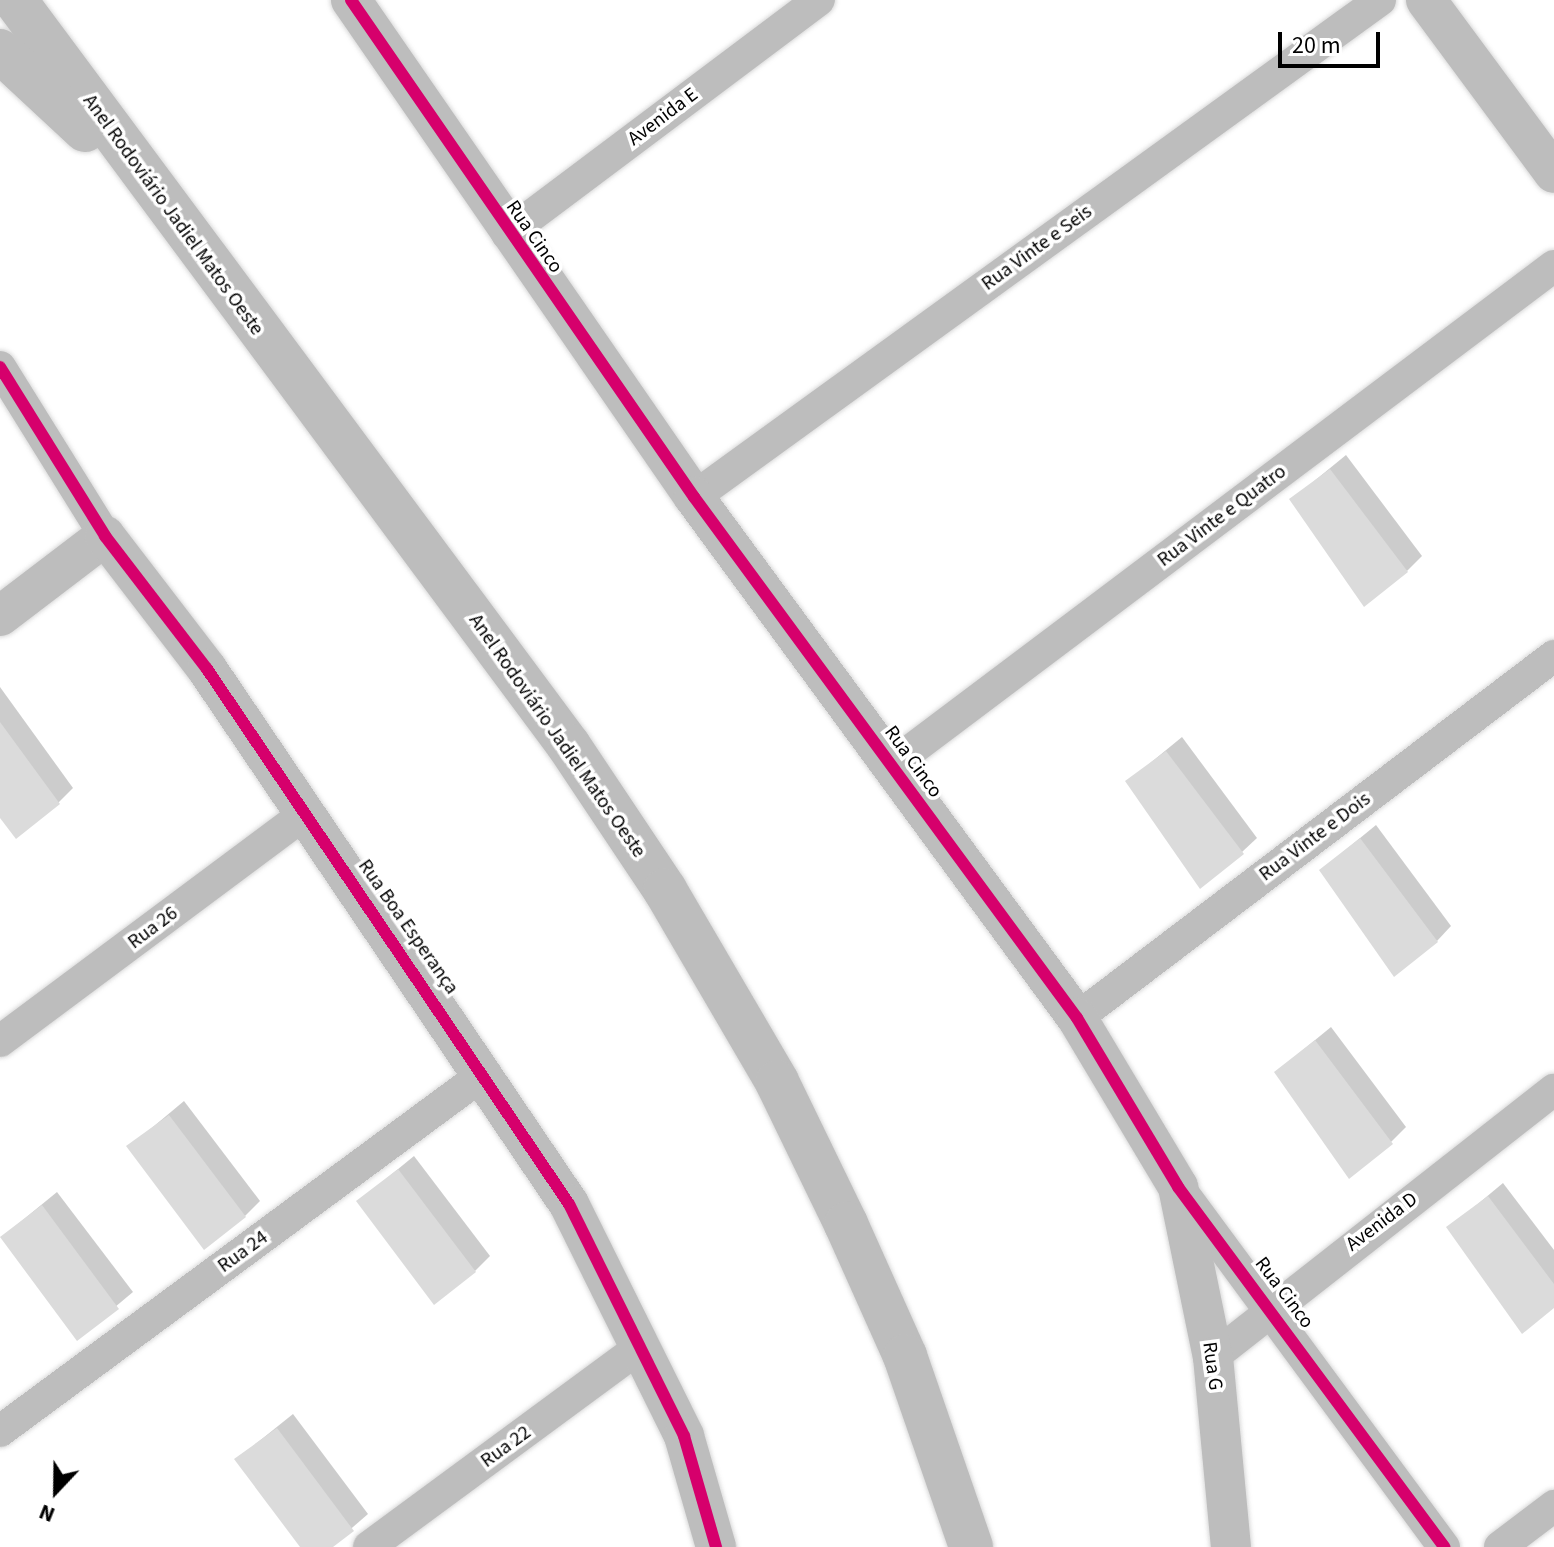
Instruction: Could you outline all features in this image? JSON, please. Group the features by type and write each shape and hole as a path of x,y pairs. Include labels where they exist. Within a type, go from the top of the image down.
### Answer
{"highway":[{"name":"Anel Rodoviário Jadiel Matos Oeste","path":"15,0 158,197 569,746 665,890 777,1082 846,1224 905,1356 971,1547"},
{"path":"52,0 158,197"},
{"path":"0,51 158,197"}],"street":[{"name":"Rua Cinco","path":"351,0 507,234 694,497 1077,1018 1178,1187 1270,1307 1444,1547"},
{"name":"Avenida E","path":"507,234 819,0"},
{"name":"Rua Vinte e Seis","path":"694,497 1380,0"},
{"path":"1426,0 1554,173"},
{"name":"Rua Vinte e Quatro","path":"890,766 1554,266"},
{"name":"Rua Boa Esperança","path":"0,367 105,536 305,814 485,1073 569,1204 684,1436 716,1547"},
{"path":"0,616 105,536"},
{"name":"Rua Vinte e Dois","path":"1077,1018 1554,656"},
{"name":"Rua 26","path":"0,1041 305,814"},
{"name":"Rua 24","path":"0,1431 485,1073"},
{"name":"Avenida D","path":"1213,1357 1270,1307 1554,1090"},
{"name":"Rua G","path":"1178,1187 1213,1357 1231,1547"},
{"name":"Rua 22","path":"369,1547 642,1346"},
{"path":"1500,1547 1554,1506"}],"building":[{"path":"1330,469 1408,572 1364,607 1289,499"},
{"path":"0,722 60,804 16,839 0,818"},
{"path":"1166,751 1244,854 1200,889 1125,781"},
{"path":"1360,838 1438,942 1394,977 1319,870"},
{"path":"1315,1040 1393,1144 1349,1179 1274,1072"},
{"path":"169,1115 246,1217 204,1250 126,1146"},
{"path":"398,1169 476,1272 434,1305 356,1201"},
{"path":"1488,1196 1554,1284 1554,1308 1522,1334 1446,1227"},
{"path":"42,1205 119,1309 77,1341 0,1237"},
{"path":"277,1428 354,1531 333,1547 300,1547 234,1459"}],"cycle path":[{"path":"351,0 694,497 1077,1018 1178,1187 1444,1547"},
{"path":"0,367 105,536 207,669 569,1204 684,1436 716,1547"}]}
